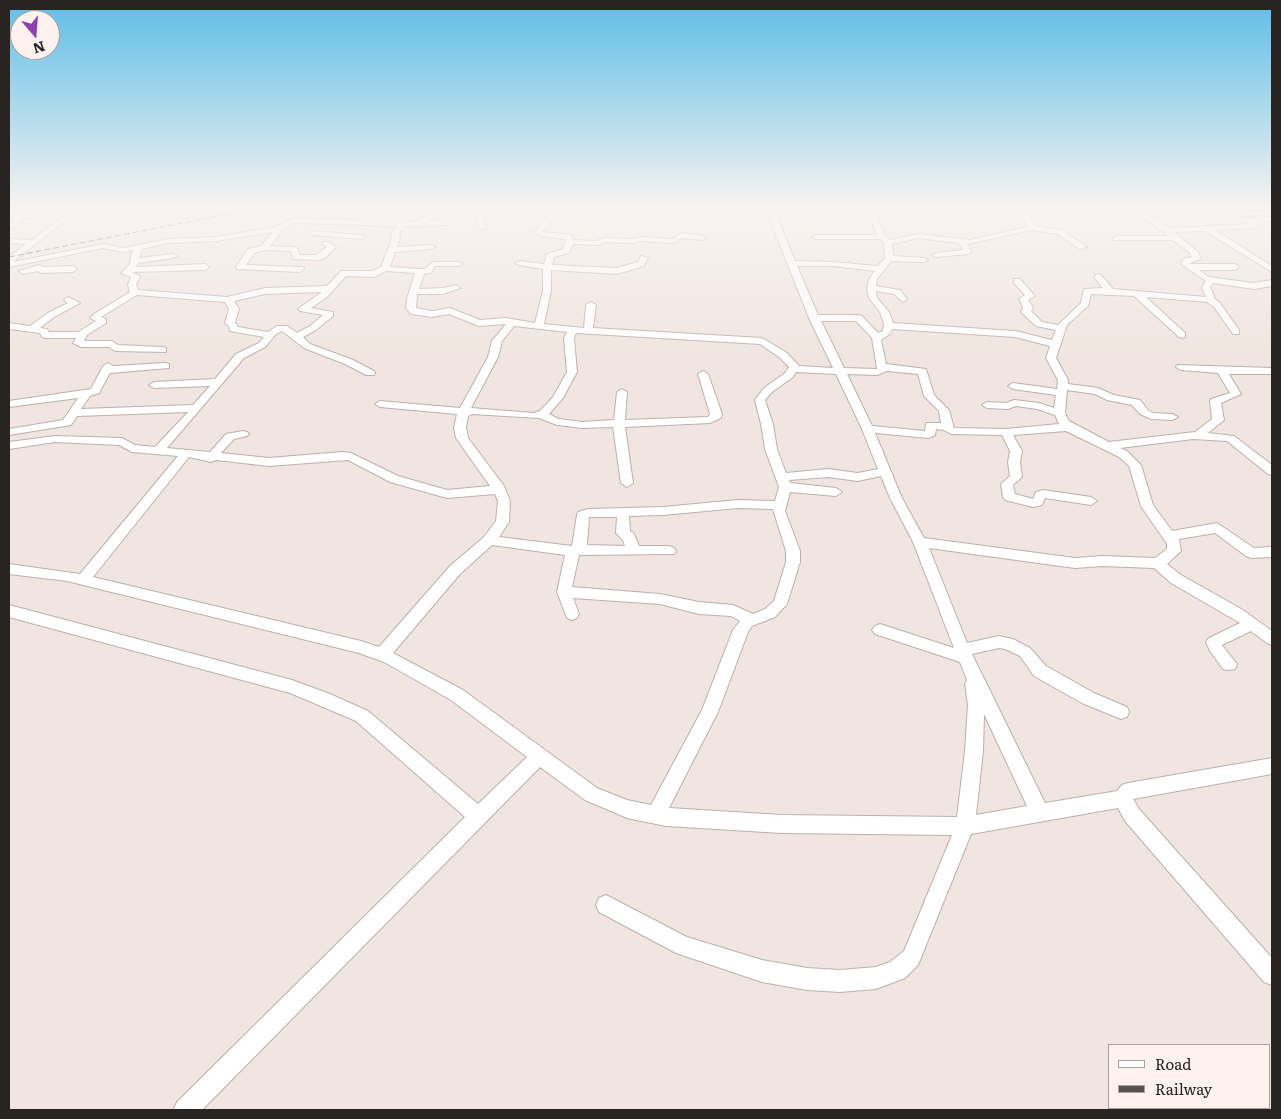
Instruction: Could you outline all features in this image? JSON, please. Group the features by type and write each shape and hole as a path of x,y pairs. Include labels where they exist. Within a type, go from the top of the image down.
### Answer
{"street":[{"path":"9,265 38,259"},
{"path":"148,259 134,261 126,274 136,276 131,287 132,291 227,300 265,291 328,289"},
{"path":"245,259 240,267 300,269"},
{"path":"385,268 388,259"},
{"path":"539,326 547,291 549,259"},
{"path":"519,263 548,268 620,271 627,267 641,264 643,259"},
{"path":"790,259 814,318 868,429 884,471 920,542 966,659 1040,812"},
{"path":"420,272 412,292 411,308 414,312 432,314 450,311 479,323 501,320 573,330 762,342 783,355 794,367 804,371 877,372 881,371 882,367 876,343 877,338 886,332 889,326 884,312 873,298 871,288 873,279 888,259"},
{"path":"910,259 924,260"},
{"path":"1196,259 1184,262 1210,281 1254,286 1267,283 1272,290"},
{"path":"1258,259 1272,269"},
{"path":"791,263 833,264 881,269"},
{"path":"296,337 313,328 330,314 303,309 324,295 344,273 374,274 385,268 420,272 428,271 433,264 459,264"},
{"path":"128,270 205,267"},
{"path":"1189,267 1235,267"},
{"path":"9,274 39,268 42,270 73,269"},
{"path":"1098,277 1110,290"},
{"path":"1017,281 1032,296 1023,299 1028,307 1026,312 1039,324 1061,328"},
{"path":"1209,300 1211,297 1206,287 1210,281"},
{"path":"412,292 443,291 456,288"},
{"path":"871,288 897,292 903,299"},
{"path":"920,542 1075,563 1102,561 1158,563 1174,551 1175,546 1171,536 1147,506 1134,465 1123,454 1068,427 1059,413 1063,377 1051,358 1061,328 1067,319 1086,302 1087,292 1110,290 1209,300 1217,305 1236,332"},
{"path":"9,326 44,330 44,335 80,335 103,321 95,318 97,316 136,292"},
{"path":"1136,293 1182,335"},
{"path":"34,328 51,315 75,303 68,300"},
{"path":"227,300 234,309 230,323 234,325 233,329 271,335"},
{"path":"588,331 591,305"},
{"path":"814,318 859,318 877,338"},
{"path":"382,655 456,570 489,540 502,522 504,501 500,489 462,438 460,418 466,411 493,357 497,341 512,322"},
{"path":"889,326 1015,334 1056,344"},
{"path":"158,452 240,356 262,345 277,329 284,328 307,346 349,362 370,373"},
{"path":"541,415 558,398 572,372 569,338 573,330"},
{"path":"80,335 83,336 79,343 112,344 114,348 163,350"},
{"path":"9,404 86,394 95,391 107,368 165,366 154,385 218,382"},
{"path":"656,815 710,712 741,630 747,622 770,613 780,604 793,562 793,551 779,511 783,482 771,449 767,424 760,400 768,390 789,374 794,367"},
{"path":"882,367 922,371 930,398 944,410 947,426 953,432 1006,432 1068,427"},
{"path":"1181,367 1272,371"},
{"path":"1195,436 1218,420 1215,401 1236,394 1221,370"},
{"path":"380,404 541,415 569,425 702,421 715,418 716,414 703,374"},
{"path":"1013,386 1062,390 1094,390 1108,398 1136,402 1144,412 1151,416 1172,417"},
{"path":"622,392 619,424 627,483"},
{"path":"9,432 67,423 86,394"},
{"path":"987,406 1008,406 1014,403 1039,406 1059,413"},
{"path":"74,413 196,408"},
{"path":"868,429 929,435 931,433 930,425 947,426"},
{"path":"1006,432 1016,451 1014,462 1016,477 1007,484 1009,497 1036,503 1042,494 1091,501"},
{"path":"212,458 230,436 243,434"},
{"path":"1108,446 1156,438 1226,437 1233,439 1272,471"},
{"path":"9,444 55,439 122,442 129,448 158,452 269,462 342,456 351,457 394,479 447,494 500,489"},
{"path":"83,580 185,455"},
{"path":"783,482 828,473 858,477 884,471"},
{"path":"783,482 836,492"},
{"path":"572,614 564,592 575,551 582,545 583,515 588,513 663,511 738,504 779,505"},
{"path":"623,512 623,533 629,537 634,550"},
{"path":"1171,536 1217,528 1251,553 1272,552"},
{"path":"489,540 575,551 669,551"},
{"path":"1158,563 1176,579 1252,624 1272,639"},
{"path":"9,569 83,580 361,647 382,655 457,695 592,794 628,809 656,815 782,824 965,826 1123,799"},
{"path":"564,592 660,599 699,608 733,611 752,620"},
{"path":"9,611 292,687 324,698 362,716 479,817"},
{"path":"1230,664 1215,647 1214,642 1252,624"},
{"path":"880,630 966,659 998,642 1008,643 1026,652 1040,672 1088,698 1121,712"},
{"path":"606,905 683,946 762,972 815,980 840,981 876,978 897,970 911,958 965,826 974,751 976,705 966,659"},
{"path":"185,1110 540,756"},
{"path":"1123,799 1128,791 1272,766"},
{"path":"1123,799 1132,815 1272,974"}]}
